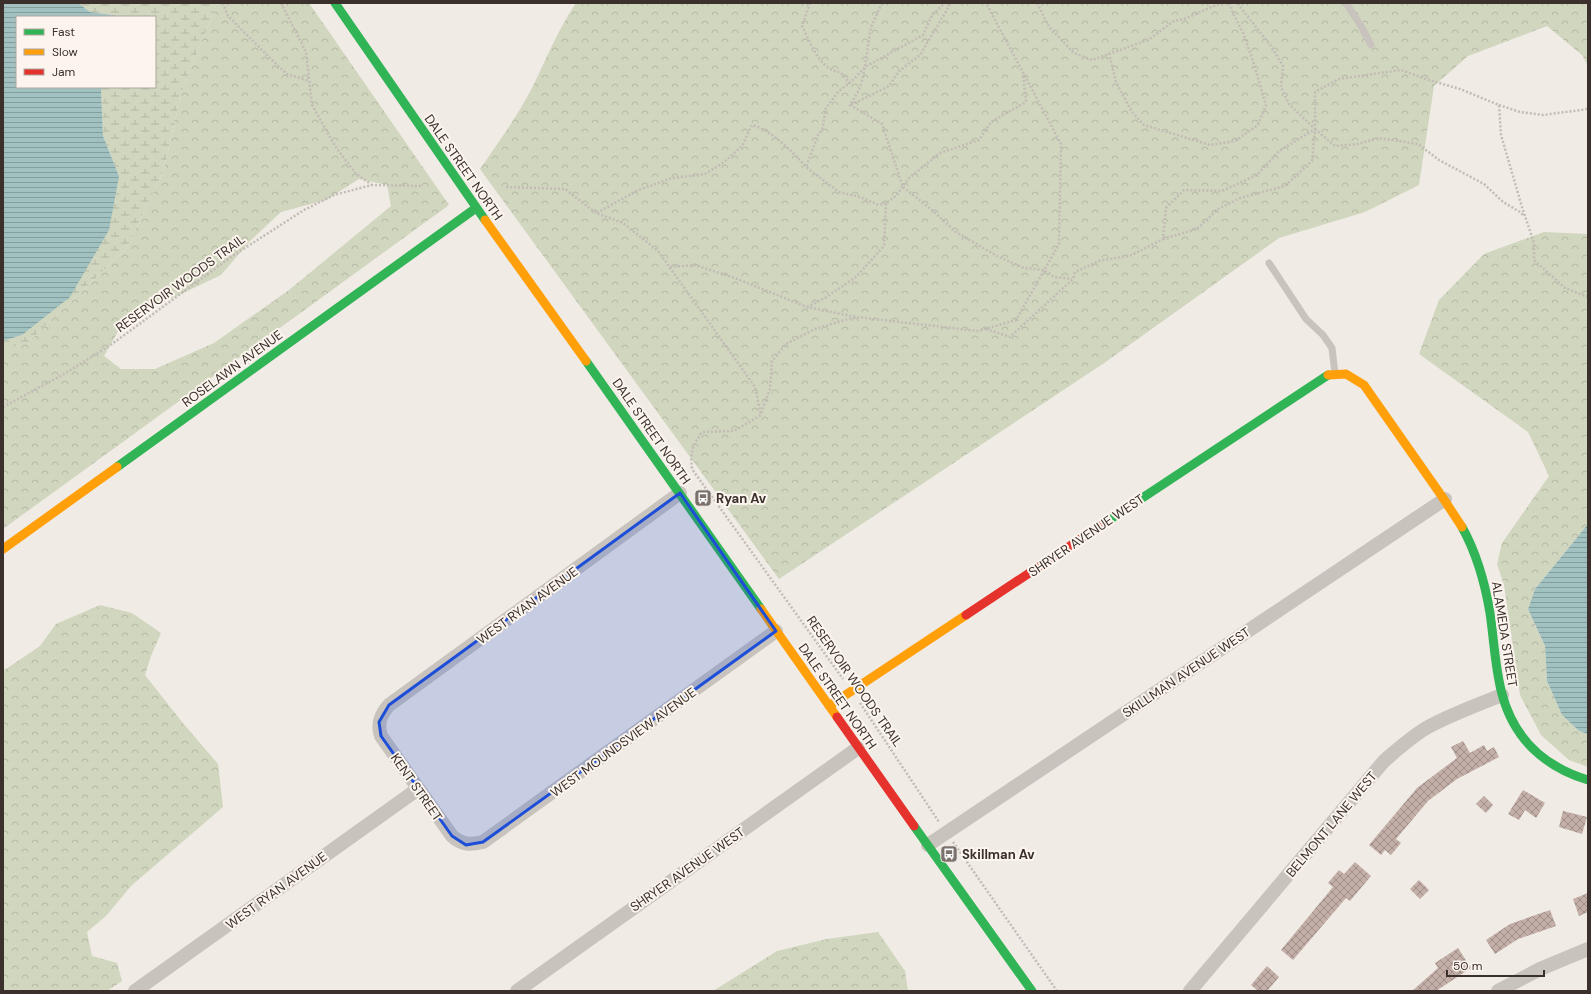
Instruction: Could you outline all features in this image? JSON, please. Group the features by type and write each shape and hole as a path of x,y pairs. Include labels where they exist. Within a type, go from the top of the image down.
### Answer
{"street":[{"name":"DALE STREET NORTH","path":"335,3 476,208 680,493 858,748 1032,991"},
{"name":"ROSELAWN AVENUE","path":"3,549 476,208"},
{"name":"SHRYER AVENUE WEST","path":"829,706 1327,375 1346,374"},
{"name":"ALAMEDA STREET","path":"1346,374 1364,385 1445,499 1471,545 1481,573 1490,612 1502,695 1518,732 1530,747 1543,759 1559,770 1588,780"},
{"name":"WEST RYAN AVENUE","path":"379,722 389,705 680,493"},
{"name":"SKILLMAN AVENUE WEST","path":"928,846 1445,499"},
{"name":"WEST MOUNDSVIEW AVENUE","path":"466,845 483,842 776,631"},
{"name":"BELMONT LANE WEST","path":"1190,991 1384,761 1403,744 1427,728 1451,715 1502,695"},
{"name":"KENT STREET","path":"379,722 381,736 418,789 452,836 458,842 466,845"},
{"name":"SHRYER AVENUE WEST","path":"517,991 858,748"},
{"name":"WEST RYAN AVENUE","path":"135,991 418,789"},
{"path":"1498,991 1540,969 1588,950"}],"lane":[{"path":"1346,3 1371,45"},
{"path":"1269,262 1306,320 1323,335 1332,348 1335,375"}],"path":[{"path":"224,3 228,16 277,65 287,74 309,81"},
{"path":"280,3 306,52 312,105 335,146 356,174 372,184"},
{"path":"810,3 802,26 811,45 825,65 844,74 849,84"},
{"path":"850,105 859,90 865,67 871,27 882,3"},
{"path":"806,167 818,135 822,130 826,108 839,91 849,84 865,67 923,35 932,15 945,3"},
{"path":"850,105 889,86 899,70 920,55 951,3"},
{"path":"670,267 695,265 735,278 807,307 856,316 978,331 1016,320 1059,244 1061,144 986,3"},
{"path":"1037,3 1049,27 1074,52 1092,60 1148,40 1174,21 1184,19 1221,3"},
{"path":"1109,53 1116,82 1132,112 1144,125 1210,145 1235,141 1258,125 1266,105 1252,58 1230,3"},
{"path":"1237,3 1271,46 1283,66 1281,87 1289,104 1335,146 1358,144 1378,138 1418,144 1439,160 1480,181 1504,202 1520,212 1525,218"},
{"path":"596,213 636,191 672,178 705,174 723,163 742,146 752,125 759,126 796,156 806,167 839,192 860,197 879,205 896,196 909,178 940,152 979,140 991,122 1026,102 1022,70"},
{"path":"985,329 1010,337 1072,279 1075,272 1099,261 1132,255 1163,239 1197,229 1218,209 1240,198 1285,186 1312,161 1315,129 1315,92 1339,79 1401,70 1460,89 1520,112 1543,114 1588,109"},
{"path":"1499,104 1501,134 1525,218 1534,243 1534,260 1565,288 1588,297"},
{"path":"850,105 882,124 903,187 932,210 956,232 1004,259 1024,268 1044,270 1054,278 1072,279"},
{"path":"1163,239 1166,208 1184,190 1222,191 1257,176 1279,151 1315,129"},
{"name":"RESERVOIR WOODS TRAIL","path":"3,407 64,374 112,344 231,256 304,210 334,195 372,184 423,186"},
{"path":"506,187 565,189 596,213 623,223 658,251 755,387 761,415"},
{"path":"807,307 825,298 856,277 884,246 886,202"},
{"path":"761,415 770,389 772,361 786,344 815,329 856,316"},
{"name":"RESERVOIR WOODS TRAIL","path":"761,415 734,431 702,432 692,446 692,469 852,691 947,833 1057,991"}],"highlighted area":[{"path":"680,493 776,631 483,842 466,845 452,836 381,736 379,722 389,705"}],"green space":[{"path":"78,3 217,3 182,91 163,172 126,249 28,342 3,351 3,341 22,335 119,176 103,136 101,90 103,88 156,88 156,16 120,16 90,12"},
{"path":"217,3 309,3 449,205 3,529 3,351 28,342 126,249 163,172 182,91","holes":["359,179 387,185 391,206 289,290 214,343 155,369 121,369 104,356 124,321 221,275 250,241 281,212 326,200"]},
{"path":"576,3 1588,3 1588,66 1582,55 1547,26 1468,56 1434,86 1419,185 1365,212 1279,238 1107,361 779,579 480,169 522,106 559,32"},
{"path":"1544,232 1588,234 1588,524 1535,589 1528,609 1545,646 1547,681 1562,715 1579,731 1588,734 1588,767 1569,760 1541,735 1520,695 1504,585 1497,564 1502,543 1549,476 1528,432 1419,354 1439,300 1484,254"},
{"path":"100,605 132,613 161,633 145,675 218,764 223,807 131,886 106,916 87,932 92,956 117,963 122,981 107,991 3,991 3,671 40,646 56,624"},
{"path":"878,932 905,971 908,991 713,991 777,951 827,939"}],"water":[{"path":"3,3 78,3 90,12 120,16 16,16 16,88 103,88 101,90 103,136 119,176 109,230 70,297 22,335 3,341"},
{"path":"1588,524 1588,734 1579,731 1562,715 1547,681 1545,646 1528,609 1535,589"}],"building":[{"path":"1463,741 1470,753 1484,745 1487,751 1494,747 1499,757 1457,779 1428,801 1396,839 1401,843 1391,855 1385,850 1381,855 1369,845 1417,788 1457,758 1451,747"},
{"path":"1523,790 1545,803 1536,818 1525,810 1519,820 1508,814"},
{"path":"1484,796 1493,805 1486,813 1476,804"},
{"path":"1563,811 1587,817 1582,834 1559,827"},
{"path":"1355,862 1371,876 1350,901 1346,898 1293,960 1281,950 1333,887 1328,883 1339,870 1344,874"},
{"path":"1419,880 1429,890 1420,899 1410,889"},
{"path":"1588,893 1588,912 1579,916 1573,899"},
{"path":"1550,910 1556,926 1518,939 1495,954 1486,940 1510,924"},
{"path":"1458,948 1471,968 1436,991 1412,991 1438,968 1435,963"},
{"path":"1267,966 1279,977 1267,991 1258,991 1251,985"}],"traffic: fast":[{"path":"335,3 485,220"},
{"path":"117,467 476,208"},
{"path":"586,361 761,609"},
{"path":"1103,524 1328,375"},
{"path":"1462,527 1476,558 1486,591 1496,664 1502,694 1514,725 1533,749 1545,759 1572,774 1588,780"},
{"path":"914,826 1032,991"}],"traffic: slow":[{"path":"485,220 586,361"},
{"path":"1328,375 1346,374 1364,385 1462,527"},
{"path":"3,549 117,467"},
{"path":"761,609 837,717"},
{"path":"829,706 966,615"}],"traffic: jam":[{"path":"966,615 1103,524"},
{"path":"837,717 914,826"}],"place":[{"name":"Ryan Av","path":"703,498"},
{"name":"Skillman Av","path":"949,854"}]}
